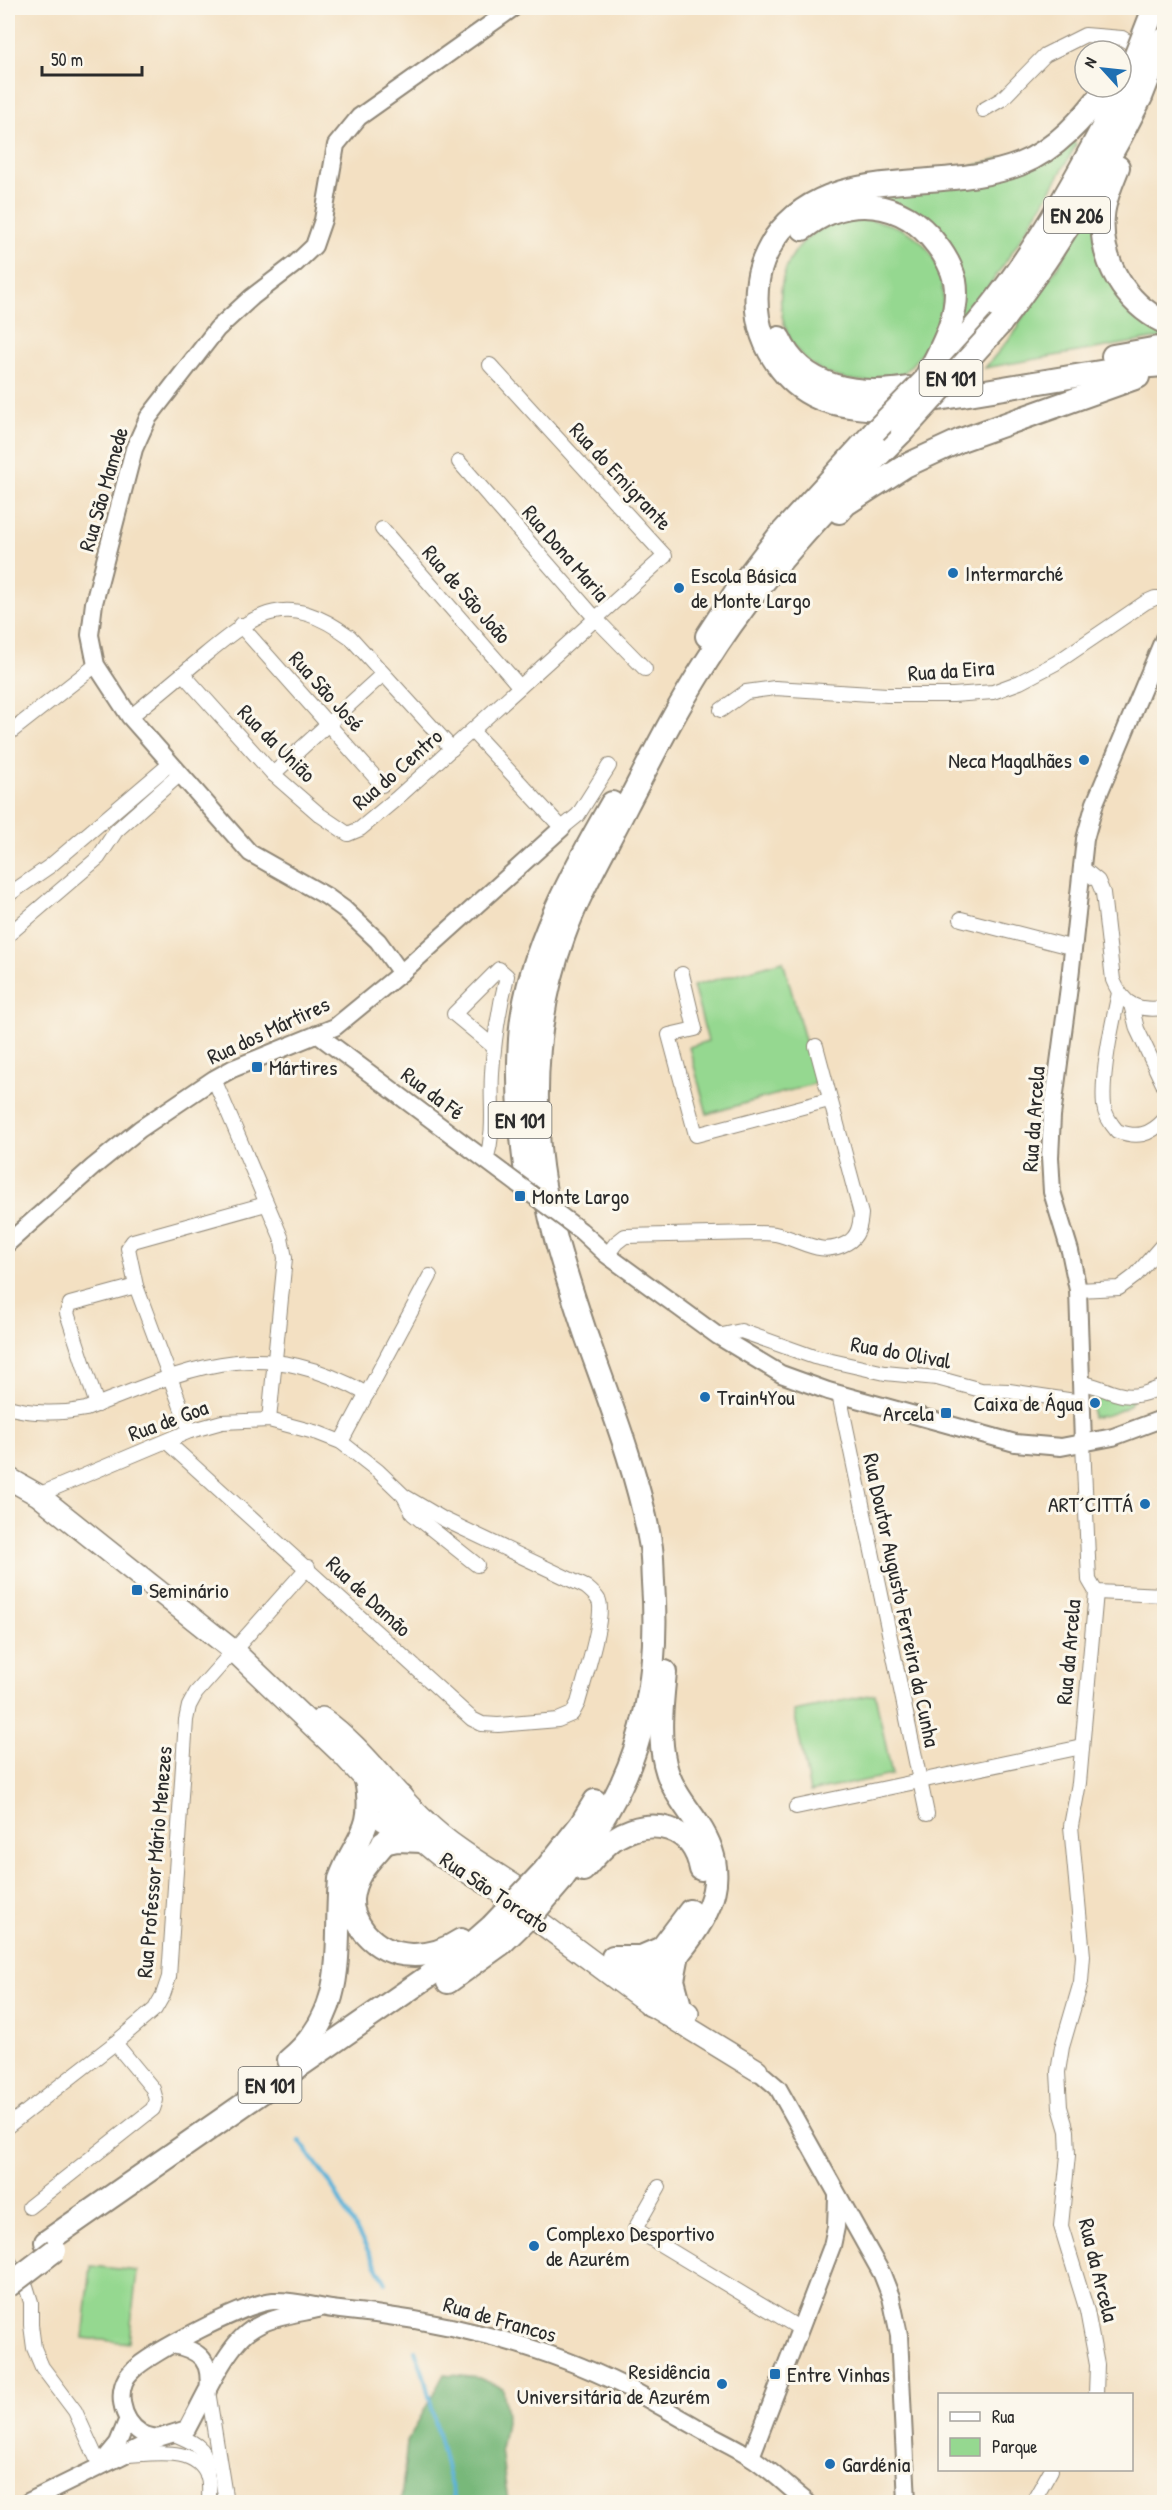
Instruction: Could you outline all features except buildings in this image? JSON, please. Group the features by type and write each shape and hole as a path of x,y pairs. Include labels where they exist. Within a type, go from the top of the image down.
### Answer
{"highway":[{"path":"1130,39 1139,17 1154,9"},
{"name":"EN 206","path":"1133,58 1154,9"},
{"name":"EN 206","path":"1133,74 1164,39"},
{"path":"1107,99 1056,143 1022,164 987,175 856,188 832,195 802,209 783,227 768,248 759,271 755,301 760,330 772,357 790,380 815,398 840,406 878,408 1124,368 1164,367"},
{"name":"EN 206","path":"952,344 994,303 1060,205 1093,148 1115,99"},
{"name":"EN 206","path":"1000,324 1034,280 1111,158 1118,99"},
{"path":"1127,99 1143,118 1119,163 1108,192 1103,216 1104,240 1119,282 1136,302 1164,322"},
{"path":"952,344 955,282 944,254 928,234 908,217 884,207 855,206 837,210 813,221 796,235 783,254 774,275 770,301 774,326 784,348 799,366 822,382 845,390 880,392 1164,348"},
{"name":"EN 101","path":"8,2271 167,2175 496,1935 594,1834 621,1784 642,1726 654,1664 656,1622 651,1544 639,1495 556,1241 545,1195 537,1122 537,1063 549,988 564,934 575,907 658,745 706,662 790,549 838,495 902,432 1000,324"},
{"name":"EN 101","path":"553,1876 613,1768 631,1724 645,1626 643,1593 630,1515 549,1267 528,1186 521,1134 518,1076 521,1024 534,968 552,918 586,849 696,653 735,593 778,537 924,381 952,344"},
{"path":"790,549 802,549 846,504 905,466 961,440 1164,367"},
{"path":"613,1966 670,1951 708,1911 715,1891 716,1873 710,1847 676,1793 665,1765 662,1719 668,1620 664,1572 653,1527 639,1495"},
{"path":"366,1780 372,1841 369,1858 357,1882 352,1900 357,1924 373,1942 390,1952 410,1956 433,1954 454,1945 482,1926 496,1935"},
{"path":"372,1841 397,1840 423,1831 400,1806"},
{"path":"267,2087 276,2070 302,2049 319,2025 330,2002 338,1967 340,1879 345,1866 372,1841 397,1824 400,1806"},
{"path":"553,1876 577,1876 603,1847 625,1832 658,1826 684,1836 698,1857 702,1876 701,1888 657,1977 645,1981 613,1966"},
{"name":"EN 101","path":"8,2286 50,2246 267,2087 459,1955 496,1935"},
{"path":"670,1951 673,1980 680,2006"},
{"path":"645,1981 651,2005"}],"main road":[{"path":"8,1479 38,1495 235,1652 331,1742 366,1780 400,1806"},
{"path":"262,1677 334,1726 354,1743 400,1806"},
{"name":"Rua São Torcato","path":"423,1831 440,1856 494,1888 613,1966 651,2005 757,2070"},
{"name":"Rua São Torcato","path":"645,1981 680,2006 757,2070"}],"street":[{"name":"Rua São Mamede","path":"400,973 378,941 344,909 326,896 250,853 130,717 96,665 90,635 94,603 134,449 148,418 217,329 314,246 323,220 336,145 359,117 513,8"},
{"path":"983,110 1002,99 1044,55 1085,35 1122,38 1164,64"},
{"name":"Rua do Emigrante","path":"472,732 665,556 490,365"},
{"name":"Rua Dona Maria","path":"459,462 596,619 645,669"},
{"name":"Rua de São João","path":"382,529 520,687"},
{"name":"Rua da Eira","path":"721,710 746,692 775,688 887,695 953,695 993,692 1020,682 1056,663 1146,602 1155,598 1164,598"},
{"path":"130,717 240,626 266,613 294,610 333,625 350,637 452,749"},
{"name":"Rua São José","path":"240,626 382,785"},
{"name":"Rua da Arcela","path":"1096,2393 1097,2365 1087,2311 1061,2226 1068,2155 1067,2131 1060,2107 1058,2073 1062,2047 1081,1982 1083,1956 1071,1826 1079,1783 1096,1592 1089,1580 1078,1290 1070,1251 1052,1192 1050,1157 1052,1116 1074,948 1085,839 1095,803 1164,638"},
{"path":"8,734 96,665"},
{"name":"Rua da União","path":"183,674 273,774 348,834"},
{"path":"273,774 383,674"},
{"path":"472,732 562,828"},
{"name":"Rua do Centro","path":"348,834 360,829 472,732"},
{"name":"Rua dos Mártires","path":"8,1244 93,1167 141,1129 214,1079 232,1069 336,1027 578,815 609,766"},
{"path":"8,895 50,867 176,769"},
{"path":"8,935 98,858 116,831 176,769"},
{"path":"1081,867 1098,880 1103,893 1113,980 1119,993 1131,1004 1145,1010 1164,1008"},
{"path":"961,919 1074,948"},
{"path":"486,1161 493,1136 491,1075 494,1047 497,1018 507,976 499,969 454,1014 494,1047"},
{"path":"682,974 695,1029 669,1035 696,1135 829,1100"},
{"path":"1119,993 1110,1034 1104,1107 1117,1131 1137,1136 1157,1128 1164,1120"},
{"path":"1131,1004 1137,1029 1164,1086"},
{"name":"Rua da Fé","path":"317,1034 581,1231 607,1255 718,1336 782,1374 839,1395 1015,1443 1061,1447 1113,1437 1164,1418"},
{"path":"607,1255 616,1243 626,1236 775,1234 812,1248 827,1250 838,1248 852,1240 860,1227 861,1214 816,1046"},
{"path":"214,1079 281,1237 285,1258 269,1420"},
{"path":"190,1431 136,1287 128,1248 133,1241 266,1204"},
{"path":"1078,1290 1119,1288 1135,1276 1164,1243"},
{"path":"341,1442 430,1276"},
{"path":"98,1405 67,1313 70,1304 136,1287"},
{"name":"Rua do Olival","path":"718,1336 741,1330 814,1357 885,1373 938,1378 981,1390 1009,1391 1081,1402"},
{"path":"8,1407 28,1411 73,1412 98,1405 171,1377 219,1363 242,1360 274,1361 297,1365 330,1375 367,1394"},
{"path":"1081,1383 1092,1383 1118,1394 1134,1396 1164,1386"},
{"name":"Rua Doutor Augusto Ferreira da Cunha","path":"839,1395 927,1814"},
{"name":"Rua de Goa","path":"38,1495 190,1431 222,1422 269,1420 318,1433 341,1442 378,1471 404,1496 452,1523 586,1587 595,1594 600,1603 600,1618 578,1703 572,1714 564,1718"},
{"name":"Rua de Damão","path":"167,1442 472,1719 482,1724 498,1725 564,1718"},
{"name":"Rua de Goa","path":"404,1496 413,1514 477,1566"},
{"name":"Rua Professor Mário Menezes","path":"8,2126 115,2043 155,2009 163,1995 169,1977 186,1720 189,1706 196,1693 308,1568"},
{"path":"1096,1592 1163,1596"},
{"path":"796,1807 1082,1747"},
{"path":"29,2207 153,2109 156,2100 153,2089 115,2043"},
{"name":"Rua São Torcato","path":"757,2070 778,2088 882,2274 896,2316 907,2502"},
{"path":"659,2187 635,2229 799,2328"},
{"path":"751,2457 832,2246 836,2227 837,2195"},
{"path":"832,2246 855,2242 865,2247"},
{"path":"8,2260 29,2294 34,2348 42,2367 75,2411 100,2466"},
{"name":"Rua de Francos","path":"100,2466 118,2443 127,2421 121,2401 126,2377 138,2364 212,2323 253,2305 272,2301 386,2314 449,2325 560,2360 624,2386 751,2457 807,2502"},
{"name":"Rua de Francos","path":"28,2502 100,2466 187,2429 234,2346 249,2331 264,2323 322,2308"},
{"path":"173,2345 189,2348 201,2356 207,2366 210,2377 208,2391 226,2502"},
{"path":"127,2421 142,2434 166,2436 200,2445 208,2460 209,2502"},
{"path":"125,2455 178,2453 195,2460 207,2476"},
{"path":"1033,2502 1050,2471"}],"green space":[{"path":"1071,138 1076,145 1048,194 1003,266 954,334 960,319 925,220 815,209 887,191"},
{"path":"1095,206 1095,248 1164,331 1164,337 985,368 1019,327 1018,324 1058,266"},
{"path":"856,218 888,224 917,238 933,258 942,284 942,312 934,337 895,383 852,380 820,370 797,350 788,334 782,315 783,277 790,259 802,243 817,231"},
{"path":"783,961 817,1083 707,1114 689,1047 708,1041 693,986"},
{"path":"1091,1387 1133,1400 1115,1413 1092,1417"},
{"path":"875,1694 892,1775 810,1792 794,1711"},
{"path":"91,2266 137,2271 129,2343 83,2338"},
{"path":"444,2374 479,2378 503,2388 507,2416 501,2450 508,2502 401,2502 407,2442"}],"waterway":[{"path":"299,2140 330,2183 386,2283"},
{"path":"415,2350 424,2376 455,2502"}],"place":[{"name":"Intermarché","path":"953,573"},
{"name":"Escola Básica de Monte Largo","path":"679,588"},
{"name":"Neca Magalhães","path":"1084,760"},
{"name":"Mártires","path":"257,1067"},
{"name":"Monte Largo","path":"520,1196"},
{"name":"Train4You","path":"705,1397"},
{"name":"Caixa de Água","path":"1095,1403"},
{"name":"Arcela","path":"946,1413"},
{"name":"ART´CITTÁ","path":"1145,1504"},
{"name":"Seminário","path":"137,1590"},
{"name":"Complexo Desportivo de Azurém","path":"534,2246"},
{"name":"Entre Vinhas","path":"775,2374"},
{"name":"Residência Universitária de Azurém","path":"722,2384"},
{"name":"Gardénia","path":"830,2464"}]}
